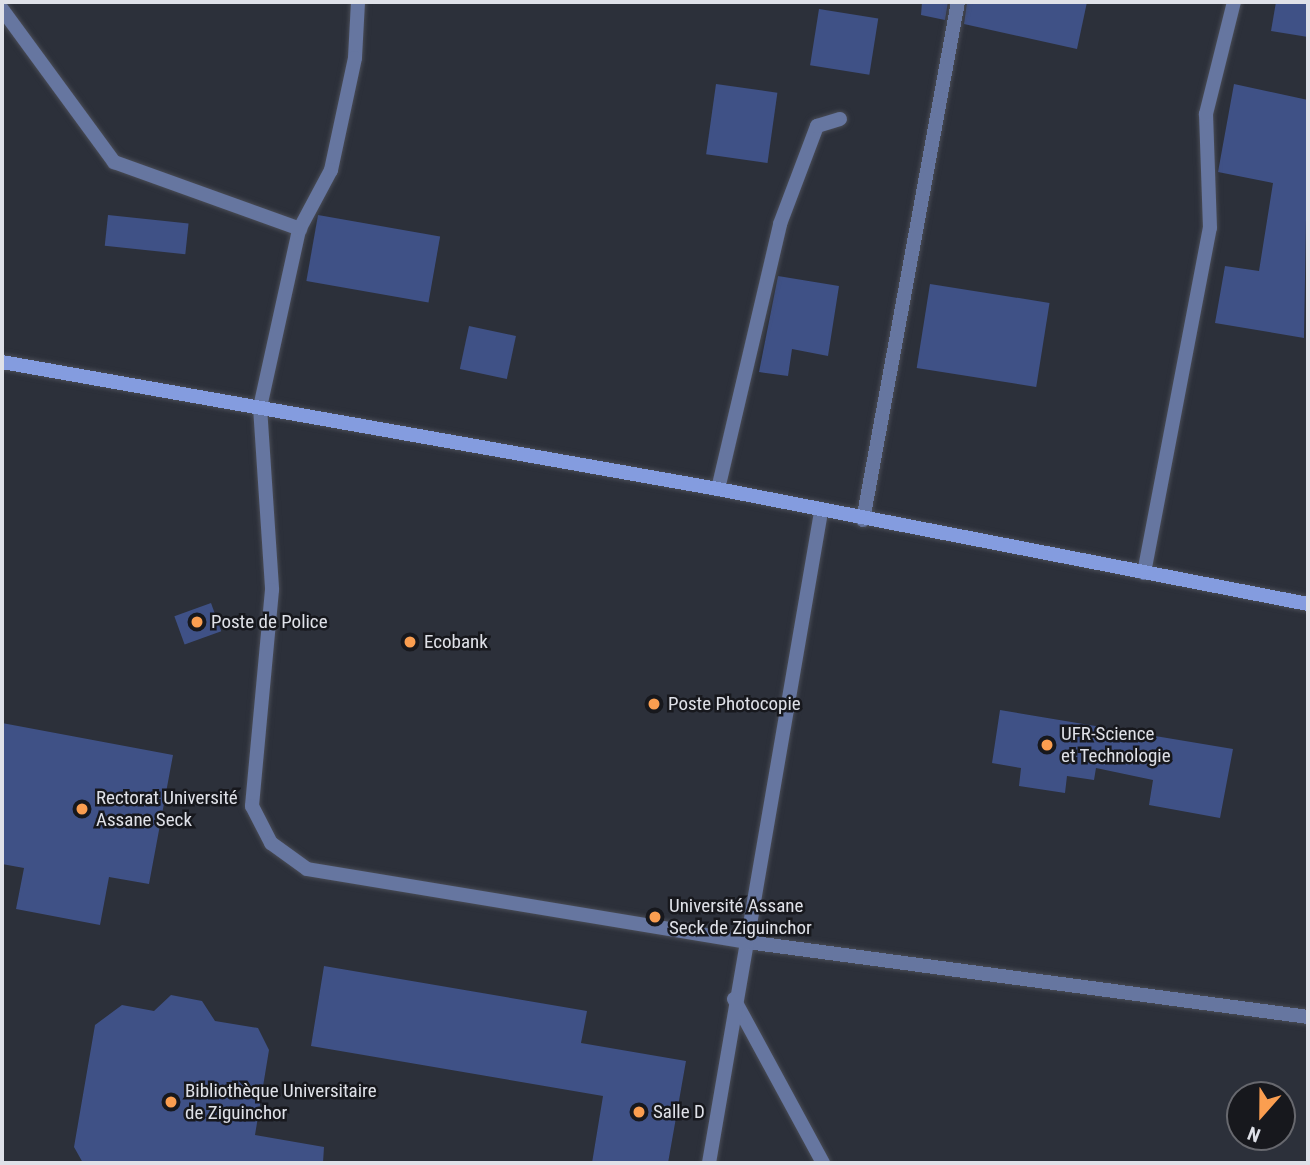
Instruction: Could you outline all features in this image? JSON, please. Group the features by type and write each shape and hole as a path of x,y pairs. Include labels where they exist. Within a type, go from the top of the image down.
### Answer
{"street":[{"path":"359,2 355,58 331,170 299,229 260,407 272,590 252,806 271,843 307,869 747,942 1308,1017"},
{"path":"863,520 958,2"},
{"path":"1144,573 1210,228 1206,114 1234,2"},
{"path":"2,9 114,162 299,229"},
{"path":"718,489 780,224 817,126 840,119"},
{"path":"2,362 718,489 821,512 1308,604"},
{"path":"709,1163 734,999 747,942 821,512"},
{"path":"734,999 823,1163"}],"building":[{"path":"922,2 948,2 945,20 921,15"},
{"path":"967,2 1087,2 1077,49 964,24"},
{"path":"1276,2 1308,2 1308,37 1271,31"},
{"path":"819,9 878,18 869,75 810,65"},
{"path":"716,84 777,93 768,163 706,154"},
{"path":"1234,84 1308,100 1304,338 1215,323 1225,266 1259,271 1273,183 1218,172"},
{"path":"108,215 189,223 185,254 105,246"},
{"path":"318,215 440,237 428,303 306,281"},
{"path":"778,276 839,286 828,356 792,349 788,376 759,372"},
{"path":"930,284 1050,303 1036,387 917,368"},
{"path":"469,326 516,336 507,379 460,369"},
{"name":"Poste de Police","path":"211,603 221,631 185,645 174,616"},
{"path":"1000,710 1233,749 1220,818 1149,805 1153,780 1096,768 1094,780 1067,776 1065,793 1019,786 1021,768 992,763"},
{"name":"Rectorat Université Assane Seck","path":"2,723 173,755 149,884 109,877 100,925 16,909 24,868 2,864"},
{"path":"324,966 587,1011 581,1043 686,1061 668,1163 592,1163 603,1096 311,1046"},
{"path":"171,995 202,1001 215,1021 258,1028 269,1050 255,1135 324,1147 323,1163 83,1163 74,1147 95,1025 122,1005 154,1011"}],"place":[{"name":"Poste de Police","path":"197,622"},
{"name":"Ecobank","path":"410,642"},
{"name":"Poste Photocopie","path":"654,704"},
{"name":"UFR-Science et Technologie","path":"1047,745"},
{"name":"Rectorat Université Assane Seck","path":"82,809"},
{"name":"Université Assane Seck de Ziguinchor","path":"655,917"},
{"name":"Bibliothèque Universitaire de Ziguinchor","path":"171,1102"},
{"name":"Salle D","path":"639,1112"}]}
